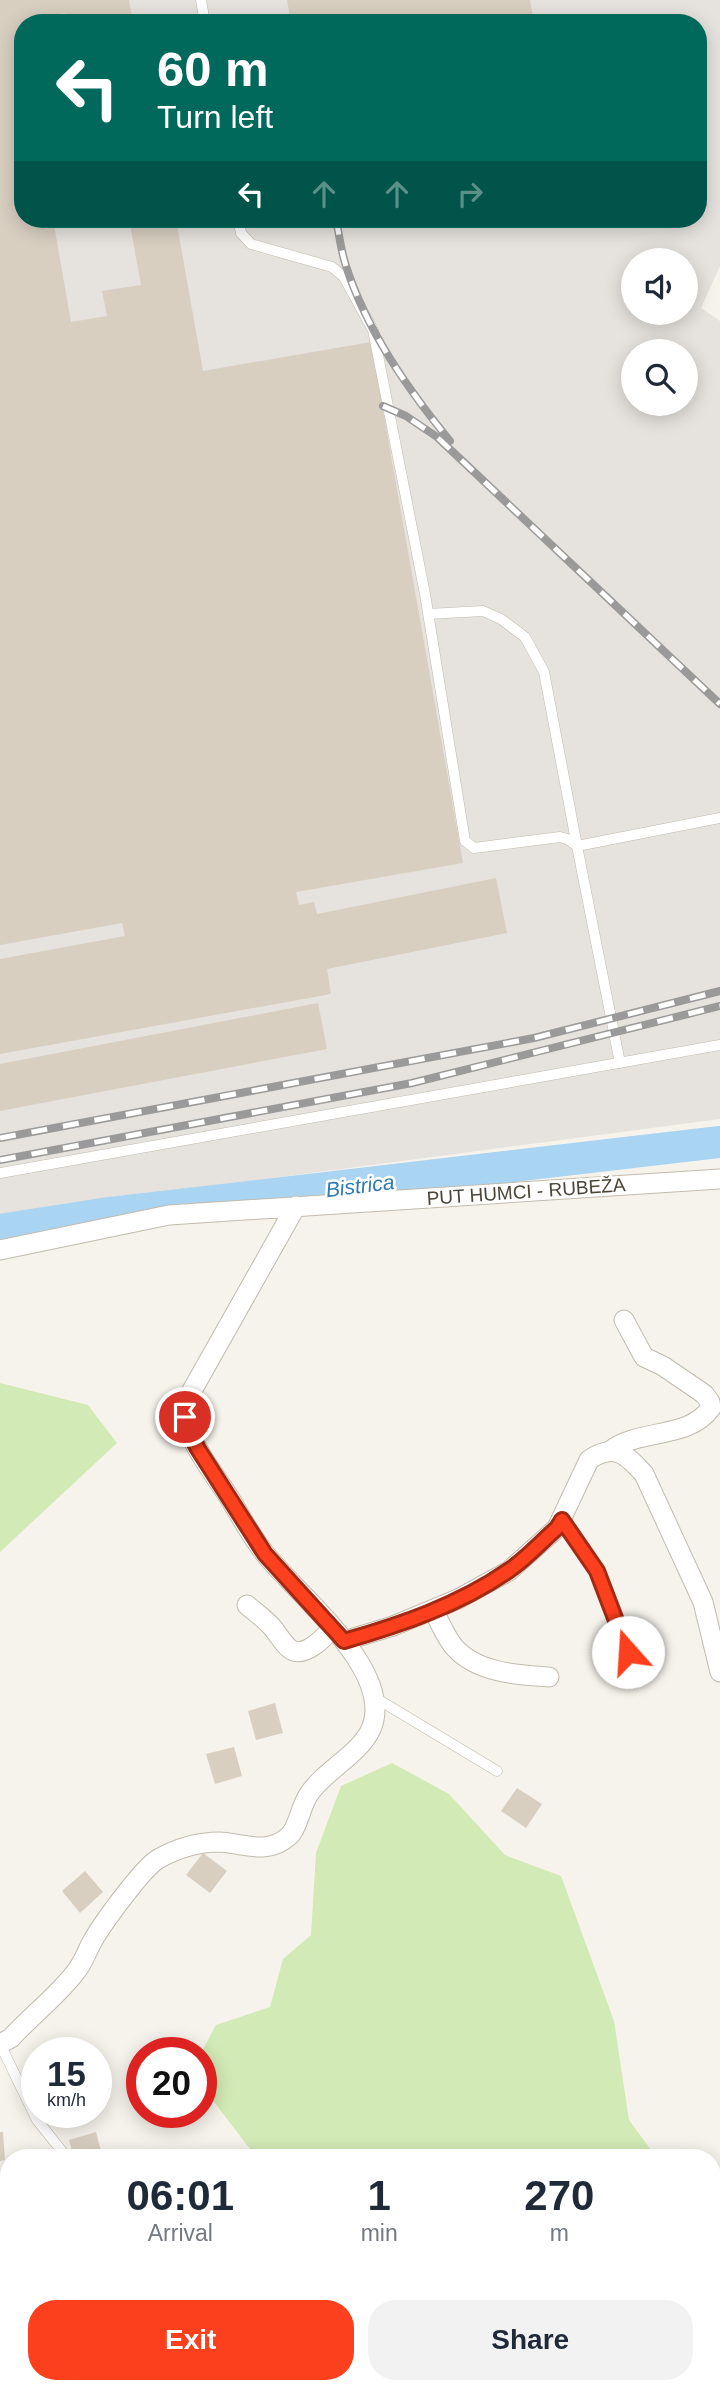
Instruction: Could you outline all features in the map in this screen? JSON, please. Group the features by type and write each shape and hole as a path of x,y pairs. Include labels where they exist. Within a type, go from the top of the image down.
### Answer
{"street":[{"name":"PUT HUMCI - RUBEŽA","path":"0,1250 169,1215 720,1179"},
{"path":"0,2044 11,2038 74,1974 86,1958 93,1941 131,1888 156,1860 201,1843 221,1842 262,1849 279,1844 292,1834 299,1811 309,1792 371,1729 374,1697 370,1683 338,1634 265,1554 198,1449 187,1428 185,1417 185,1403 296,1206"},
{"path":"610,1451 621,1443 692,1426 705,1418 711,1408 704,1394 663,1366 644,1357 624,1320"},
{"path":"247,1605 295,1652 303,1651 338,1634 393,1626 433,1610 509,1571 557,1528 589,1460 595,1455 610,1451 621,1452 644,1474 703,1602 720,1672"},
{"path":"433,1610 456,1648 480,1665 513,1675 548,1677"}],"lane":[{"path":"240,228 251,244 332,267 344,277 373,330 428,614 465,841 474,848 560,837 577,845 720,818"},
{"path":"428,614 483,611 501,619 525,638 544,672 620,1063"},
{"path":"0,1173 720,1045"},
{"path":"562,1520 597,1571 621,1629 635,1675"},
{"path":"374,1697 497,1771"},
{"path":"0,2044 37,2120 60,2149"}],"shaded area":[{"path":"0,0 720,0 720,266 701,308 720,321 720,1119 0,1214"}],"green space":[{"path":"0,1383 88,1405 117,1443 0,1552"},
{"path":"392,1763 449,1794 505,1855 561,1876 614,2021 629,2120 650,2149 250,2149 217,2106 217,2037 210,2037 216,2025 270,2007 283,1959 311,1935 316,1853 341,1786"}],"building":[{"path":"0,0 129,0 131,14 14,14 14,228 55,228 71,322 107,316 102,291 141,285 131,228 178,228 203,371 371,342 463,863 296,892 299,905 314,902 317,914 496,878 507,933 327,969 331,994 0,1054 0,959 125,936 122,923 0,945"},
{"path":"287,0 530,0 532,14 289,14"},
{"path":"318,1003 327,1049 0,1111 0,1064"},
{"path":"275,1703 283,1733 256,1740 248,1711"},
{"path":"234,1747 242,1776 215,1784 206,1754"},
{"path":"517,1788 542,1804 526,1828 501,1811"},
{"path":"203,1853 227,1871 210,1893 186,1875"},
{"path":"85,1871 103,1892 80,1913 62,1891"},
{"path":"0,2132 3,2132 4,2149 0,2149"},
{"path":"96,2132 101,2149 72,2149 69,2140"}],"waterway":[{"name":"Bistrica","path":"0,1230 102,1214 720,1142"}],"railway":[{"path":"338,228 346,266 377,336 404,379 450,441"},
{"path":"383,406 406,416 437,437 720,704"},
{"path":"0,1138 534,1038 720,991"},
{"path":"0,1160 412,1083 720,1006"}],"route":[{"path":"185,1417 187,1428 198,1449 265,1554 344,1641 393,1626 458,1599 509,1571 557,1528 562,1520 597,1571 628,1652"}]}
